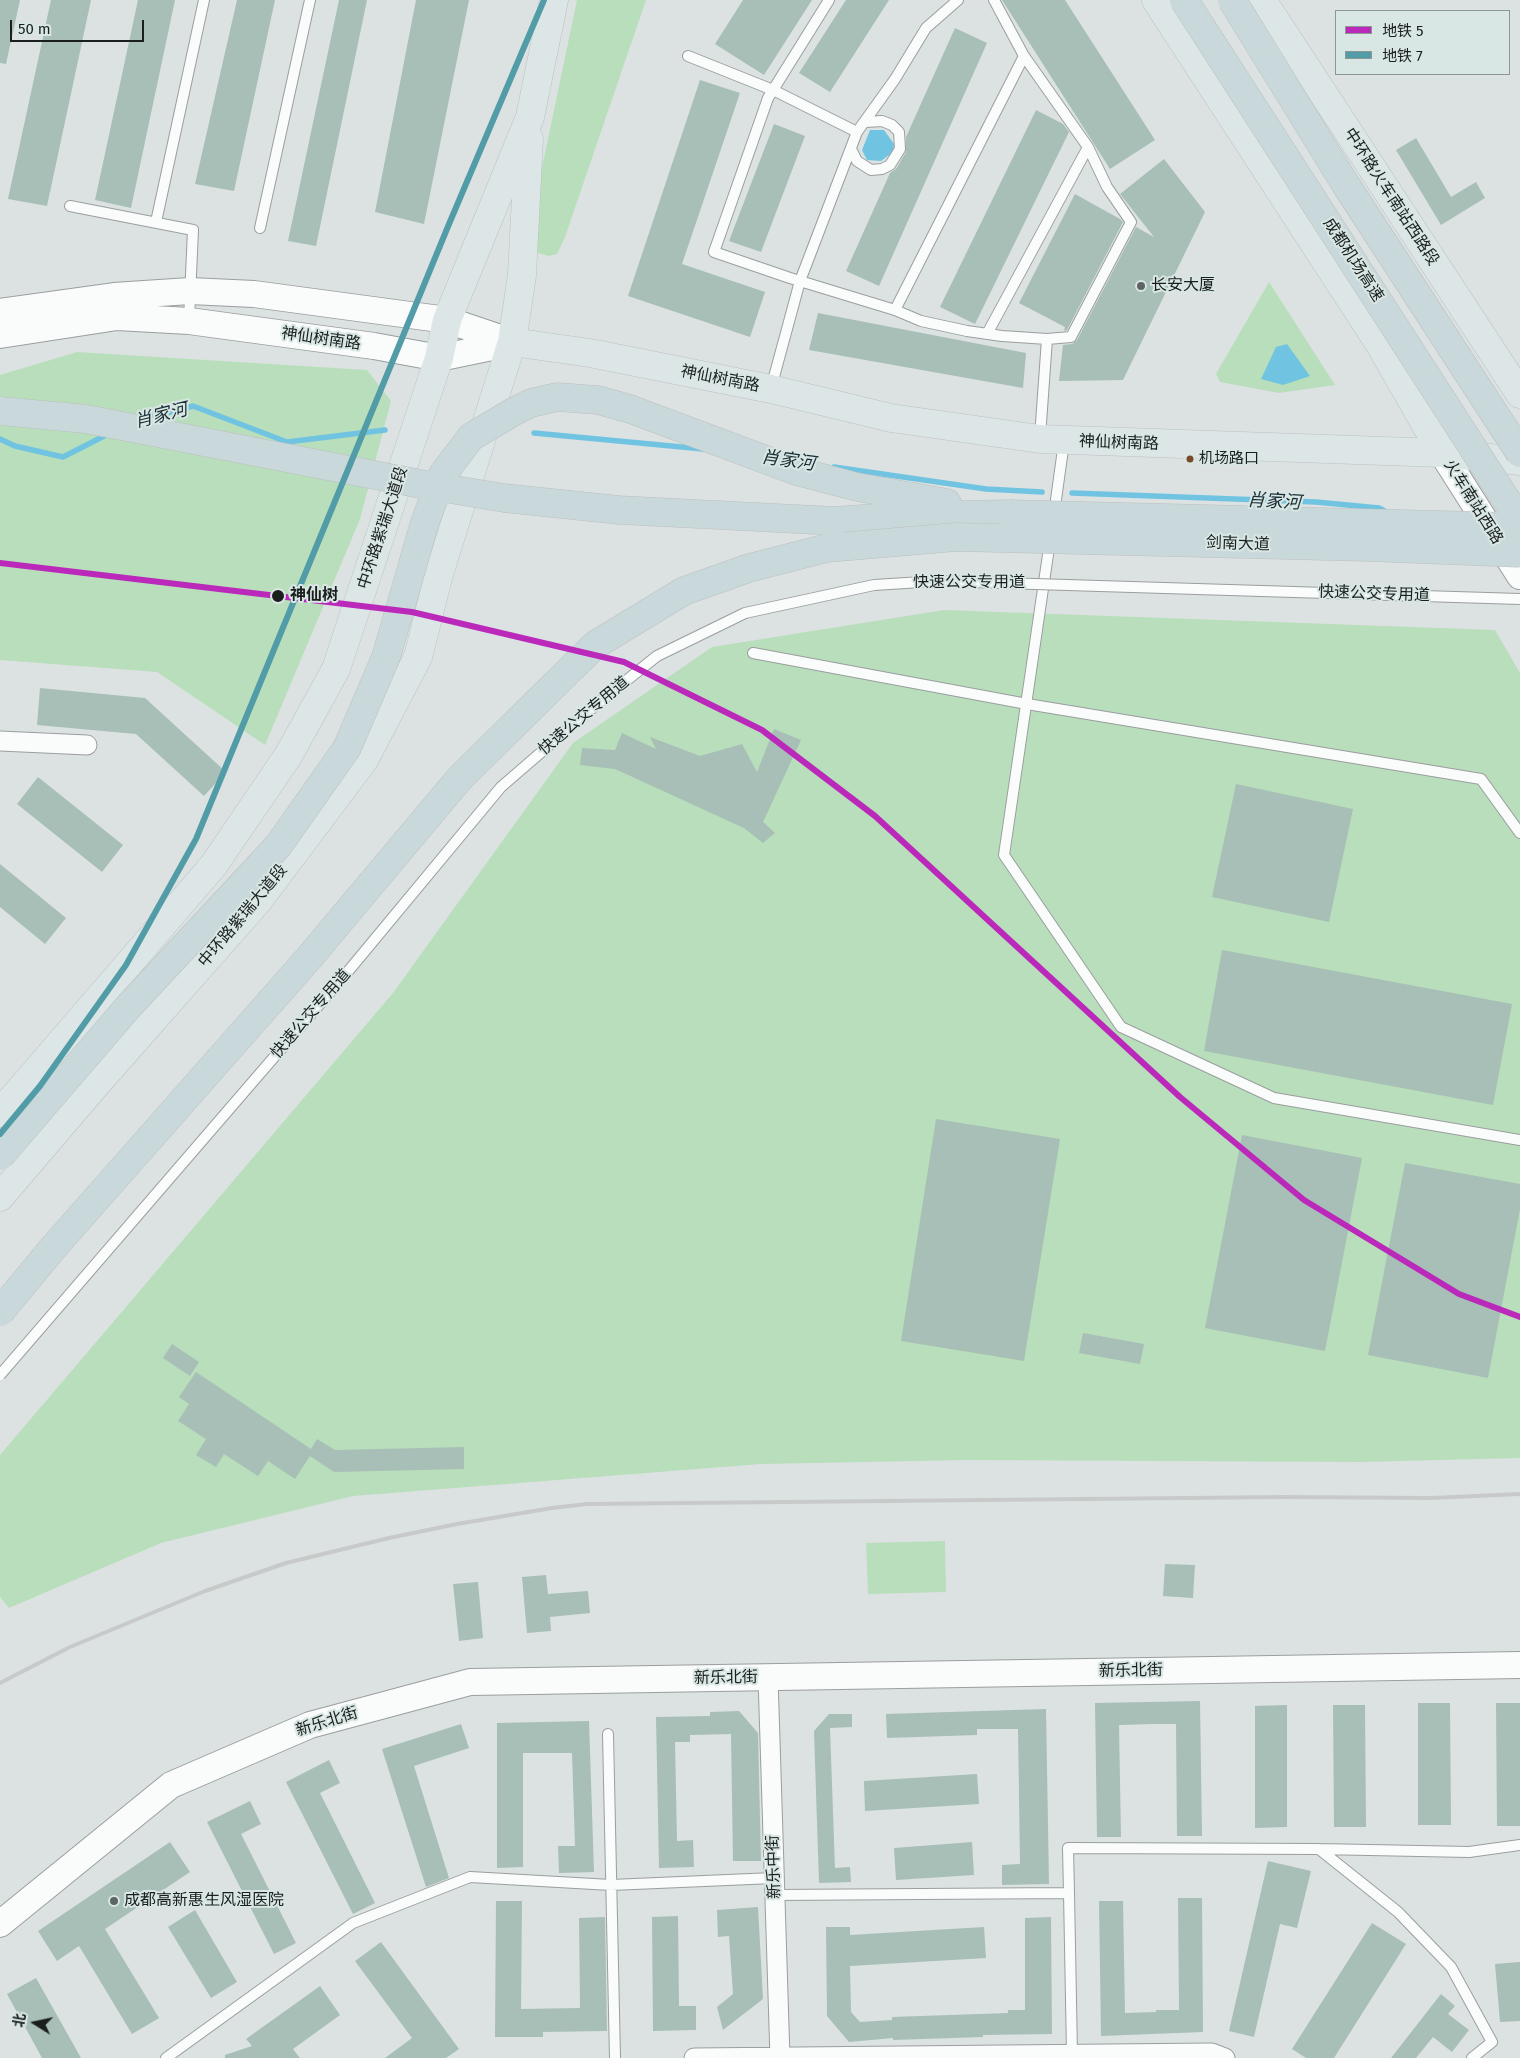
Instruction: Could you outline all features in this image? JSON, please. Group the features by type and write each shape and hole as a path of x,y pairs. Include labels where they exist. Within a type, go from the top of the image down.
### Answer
{"highway":[{"name":"成都机场高速","path":"1184,0 1520,521"},
{"path":"1232,0 1346,185 1520,453"},
{"path":"0,1156 129,1006 278,846 347,748 386,657 425,522 443,474 471,437 531,403 558,397 598,400 630,409 796,471 857,487 1010,514"},
{"path":"0,411 86,418 426,485 504,498 619,510 836,521 956,537"},
{"path":"836,521 902,516 1010,514"},
{"name":"剑南大道","path":"1010,514 1520,527"},
{"path":"0,1312 52,1248 308,959 460,778 596,645 684,591 749,568 827,548 956,537"},
{"name":"剑南大道","path":"956,537 1347,546 1520,553"}],"main road":[{"name":"中环路紫瑞大道段","path":"0,1198 92,1088 258,901 364,760 418,657 439,574 512,342 522,275 530,118 554,0"},
{"path":"1156,0 1379,343 1442,453"},
{"name":"中环路火车南站西路段","path":"1262,0 1520,394"},
{"name":"中环路紫瑞大道段","path":"0,1113 213,866 288,756 336,669 439,358 447,320 530,118"},
{"name":"神仙树南路","path":"512,342 590,353 771,389 891,418 1052,440 1442,453"},
{"path":"1442,453 1520,446"},
{"path":"1442,453 1520,461"}],"street":[{"path":"0,312 114,296 190,291 254,294 447,320 512,342"},
{"name":"神仙树南路","path":"0,335 117,317 189,321 374,346 439,358 512,342"},
{"name":"火车南站西路","path":"1442,453 1520,576"},
{"path":"0,741 87,745"},
{"name":"新乐北街","path":"0,1924 171,1785 310,1725 470,1682 1520,1665"},
{"name":"新乐中街","path":"768,1677 780,2057"},
{"path":"694,2058 1072,2054 1091,2056 1212,2053 1225,2058"}],"lane":[{"path":"156,222 204,0"},
{"path":"260,228 310,0"},
{"path":"829,0 768,98 714,252 800,281 896,310 921,321 988,334 1047,339 1071,337 1132,222 1107,187 1088,147 1024,56 994,0"},
{"path":"771,389 800,281 857,132 895,79 926,28 958,0"},
{"path":"688,56 774,90 857,132"},
{"path":"896,310 1024,56"},
{"path":"851,149 857,161 871,170 882,169 890,165 900,149 899,132 892,125 882,121 866,122"},
{"path":"988,334 1088,147"},
{"path":"70,206 193,230 189,321"},
{"path":"1047,339 1052,440 1027,704 1004,855 1121,1027 1274,1098 1520,1140"},
{"name":"快速公交专用道","path":"0,1374 350,969 501,787 596,704 657,656 745,613 874,585 938,581 1520,599"},
{"path":"753,653 1027,704 1480,779 1520,833"},
{"path":"608,1734 615,2058"},
{"path":"1072,2054 1068,1848 1319,1849 1469,1852 1520,1845"},
{"path":"1319,1849 1398,1912 1452,1967 1492,2042 1472,2058"},
{"path":"166,2058 353,1923 470,1877 611,1885 774,1886 1069,1893"}],"green space":[{"path":"577,0 646,0 565,237 557,254 549,256 525,249"},
{"path":"1269,282 1335,385 1279,393 1220,382 1216,374"},
{"path":"77,352 367,370 391,401 360,519 265,745 157,672 0,660 0,375"},
{"path":"944,610 1495,630 1520,673 1520,1458 1360,1462 967,1460 761,1464 353,1496 161,1543 9,1608 0,1597 0,1455 393,993 573,743 712,647"},
{"path":"945,1541 946,1592 868,1594 866,1543"}],"water":[{"path":"870,130 884,130 894,144 893,152 881,161 867,160 862,150"},
{"path":"1287,344 1310,376 1283,385 1261,379 1276,347"}],"building":[{"path":"0,0 20,0 6,64 0,63"},
{"path":"51,0 91,0 47,206 8,199"},
{"path":"138,0 175,0 131,208 95,200"},
{"path":"237,0 275,0 234,191 195,184"},
{"path":"339,0 367,0 316,246 288,241"},
{"path":"416,0 469,0 424,224 375,212"},
{"path":"743,0 812,0 764,75 715,44"},
{"path":"846,0 889,0 830,92 799,73"},
{"path":"1002,0 1065,0 1155,140 1110,169"},
{"path":"955,28 987,43 879,286 846,271 890,173 896,169 906,152 906,137"},
{"path":"700,80 740,93 682,264 765,292 750,337 628,296"},
{"path":"1036,110 1063,124 1069,132 975,324 940,307"},
{"path":"774,124 805,136 761,252 729,241"},
{"path":"1416,138 1451,197 1476,182 1485,198 1441,225 1396,150"},
{"name":"长安大厦","path":"1164,159 1205,212 1123,380 1059,381 1063,345 1072,344 1077,340 1136,227 1154,237 1120,194"},
{"path":"1075,194 1123,222 1067,330 1064,331 1065,327 1019,303"},
{"path":"818,313 1026,353 1023,388 809,350"},
{"path":"40,688 145,698 226,772 204,796 136,734 37,725"},
{"path":"774,729 801,740 763,822 775,833 763,843 744,828 615,769 580,765 582,748 615,750 622,733 656,749 650,737 700,756 742,744 757,772"},
{"path":"38,777 123,845 102,872 17,804"},
{"path":"1236,784 1353,809 1329,922 1212,897"},
{"path":"0,864 66,918 45,944 0,907"},
{"path":"1222,950 1512,1004 1493,1105 1204,1051"},
{"path":"936,1119 1060,1139 1024,1361 901,1341"},
{"path":"1242,1135 1362,1158 1325,1351 1205,1328"},
{"path":"1405,1163 1520,1184 1520,1209 1488,1378 1368,1355"},
{"path":"1083,1333 1144,1344 1140,1364 1079,1353"},
{"path":"172,1344 199,1362 190,1376 163,1358"},
{"path":"196,1372 311,1449 317,1439 335,1450 464,1447 464,1469 334,1472 310,1456 295,1479 268,1461 258,1476 224,1454 216,1467 196,1455 206,1439 178,1421 189,1404 179,1397"},
{"path":"1165,1564 1195,1565 1193,1598 1163,1596"},
{"path":"546,1575 548,1594 588,1591 590,1613 550,1617 551,1631 527,1633 522,1577"},
{"path":"478,1582 483,1638 459,1641 453,1584"},
{"path":"1200,1701 1202,1836 1177,1836 1176,1724 1153,1724 1119,1725 1121,1837 1097,1837 1095,1703"},
{"path":"1418,1703 1450,1703 1451,1825 1418,1825"},
{"path":"1496,1703 1520,1703 1520,1826 1497,1826"},
{"path":"1287,1705 1287,1827 1255,1828 1255,1706"},
{"path":"1333,1705 1365,1705 1366,1827 1334,1827"},
{"path":"1046,1709 1049,1884 1002,1885 1002,1865 1020,1864 1018,1729 977,1729 977,1735 887,1738 886,1714"},
{"path":"739,1711 758,1733 761,1861 733,1861 731,1734 690,1735 690,1742 675,1742 677,1841 693,1840 694,1867 659,1868 656,1717 710,1716 710,1712"},
{"path":"829,1714 852,1714 852,1727 830,1728 835,1868 850,1867 851,1882 819,1883 814,1731"},
{"path":"589,1721 594,1872 559,1873 558,1846 575,1846 572,1753 523,1753 523,1867 497,1868 497,1723"},
{"path":"461,1724 469,1748 414,1766 449,1878 426,1887 382,1749"},
{"path":"329,1760 340,1783 320,1793 375,1903 353,1914 286,1782"},
{"path":"977,1774 979,1804 865,1811 864,1781"},
{"path":"250,1801 261,1824 241,1834 296,1943 274,1954 207,1822"},
{"name":"成都高新惠生风湿医院","path":"170,1842 190,1872 105,1929 159,2018 132,2034 79,1946 57,1961 38,1931"},
{"path":"972,1842 974,1875 896,1880 894,1848"},
{"path":"1268,1861 1311,1871 1297,1928 1280,1924 1254,2037 1229,2031"},
{"path":"1178,1898 1202,1898 1203,2032 1101,2036 1099,1901 1123,1901 1125,2013 1156,2012 1156,2010 1179,2010"},
{"path":"496,1901 522,1901 521,2009 580,2008 579,1918 605,1917 607,2031 543,2032 543,2037 495,2037"},
{"path":"758,1907 763,1999 723,2030 717,2007 733,1994 729,1936 718,1937 717,1910"},
{"path":"195,1910 237,1982 211,1998 168,1927"},
{"path":"678,1916 679,2006 696,2006 696,2030 653,2031 652,1917"},
{"path":"1051,1917 1052,2034 983,2035 983,2037 893,2040 893,2038 849,2042 827,2016 826,1927 850,1927 850,1935 984,1927 986,1958 850,1966 851,2012 860,2022 892,2020 892,2017 1008,2013 1008,2010 1025,2010 1025,1918"},
{"path":"1372,1923 1406,1944 1334,2058 1306,2058 1292,2049"},
{"path":"381,1942 459,2049 446,2058 385,2058 412,2038 355,1961"},
{"path":"1520,1962 1520,2021 1500,2022 1495,1964"},
{"path":"36,1978 81,2058 42,2058 7,1994"},
{"path":"320,1986 340,2015 293,2049 300,2058 225,2058 225,2055 252,2046 246,2039"},
{"path":"1441,1994 1455,2006 1448,2014 1469,2030 1452,2052 1433,2037 1416,2058 1391,2058"}],"waterway":[{"name":"肖家河","path":"143,419 193,406 287,442 385,430"},
{"name":"肖家河","path":"0,439 15,446 63,457 110,433"},
{"name":"肖家河","path":"534,433 703,449"},
{"name":"肖家河","path":"834,467 986,489 1042,492"},
{"name":"肖家河","path":"1072,493 1316,502 1379,508 1388,513"}],"railway":[{"path":"0,1683 70,1647 205,1591 286,1563 389,1538 552,1508 587,1504 1284,1497 1431,1498 1520,1494"}],"metro line":[{"name":"7","path":"0,1134 40,1086 126,965 196,839 449,224 544,0"},
{"name":"5","path":"0,563 412,612 624,662 762,730 875,816 1180,1097 1304,1200 1459,1294 1520,1317"}],"place":[{"name":"长安大厦","path":"1141,286"},
{"name":"机场路口","path":"1190,459"},
{"name":"神仙树","path":"278,596"},
{"name":"成都高新惠生风湿医院","path":"114,1901"}]}
